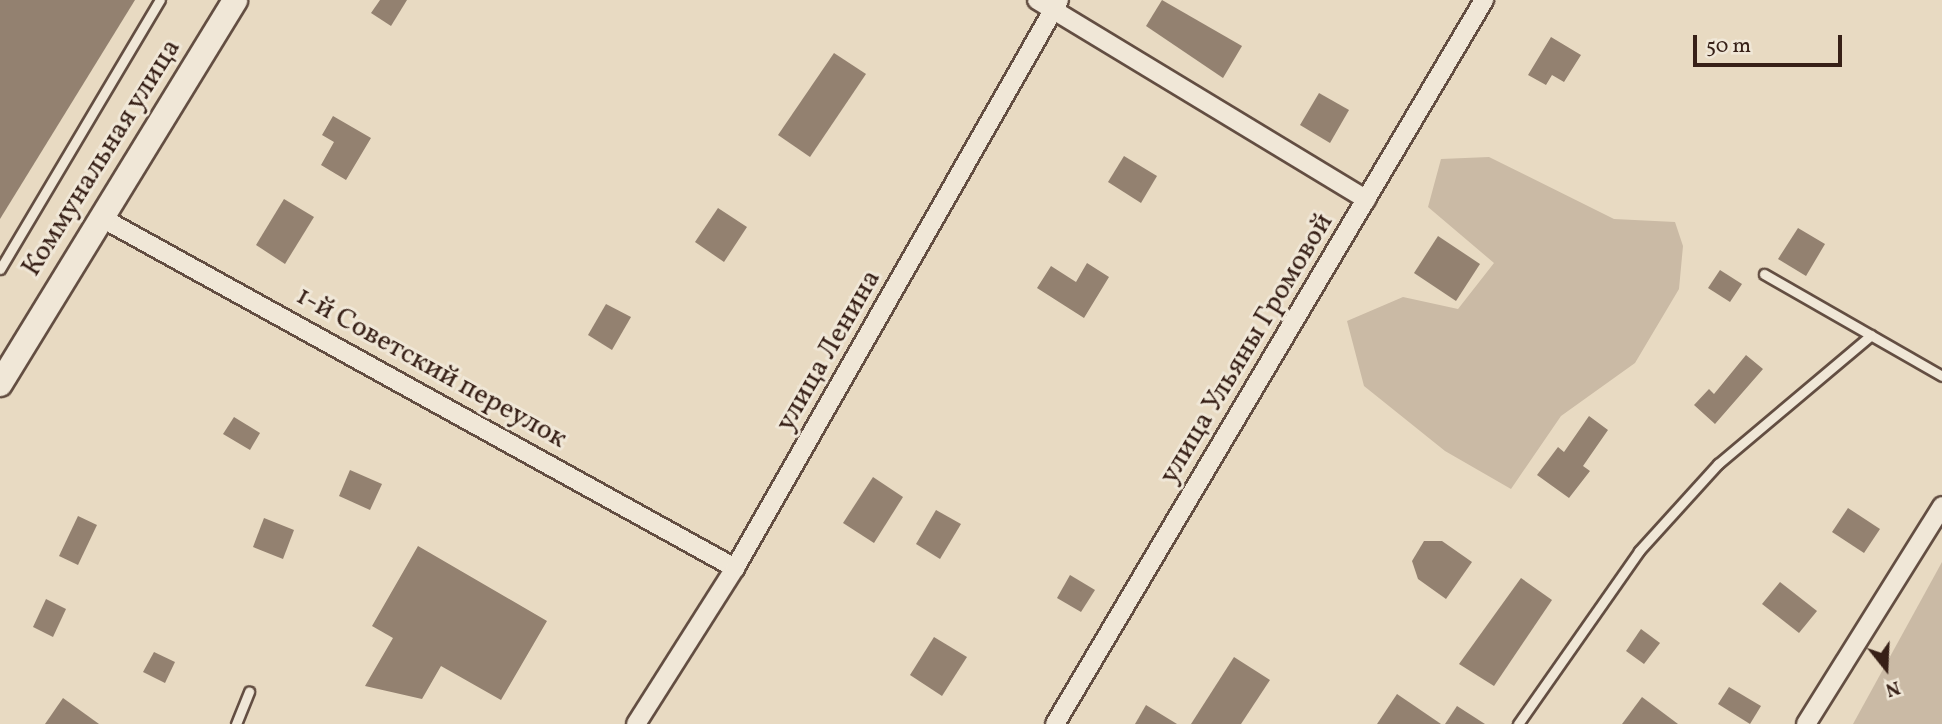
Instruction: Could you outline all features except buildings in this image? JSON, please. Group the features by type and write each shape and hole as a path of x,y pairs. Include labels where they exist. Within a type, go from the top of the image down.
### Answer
{"street":[{"name":"Коммунальная улица","path":"0,384 235,0"},
{"path":"1037,0 1057,5 1366,199"},
{"name":"улица Ульяны Громовой","path":"1055,724 1484,0"},
{"name":"улица Ленина","path":"636,724 735,568 1057,5"},
{"name":"1-й Советский переулок","path":"100,217 735,568"},
{"path":"1806,724 1942,506"}],"lane":[{"path":"0,269 160,0"},
{"path":"1764,274 1942,376"},
{"path":"1518,724 1639,551 1718,464 1871,335"},
{"path":"236,724 249,691"}],"shaded area":[{"path":"1489,157 1614,219 1675,222 1683,246 1679,289 1635,363 1561,416 1511,489 1445,451 1364,386 1347,321 1403,297 1458,309 1494,263 1428,207 1441,159"},
{"path":"1942,562 1942,724 1853,724"}]}
